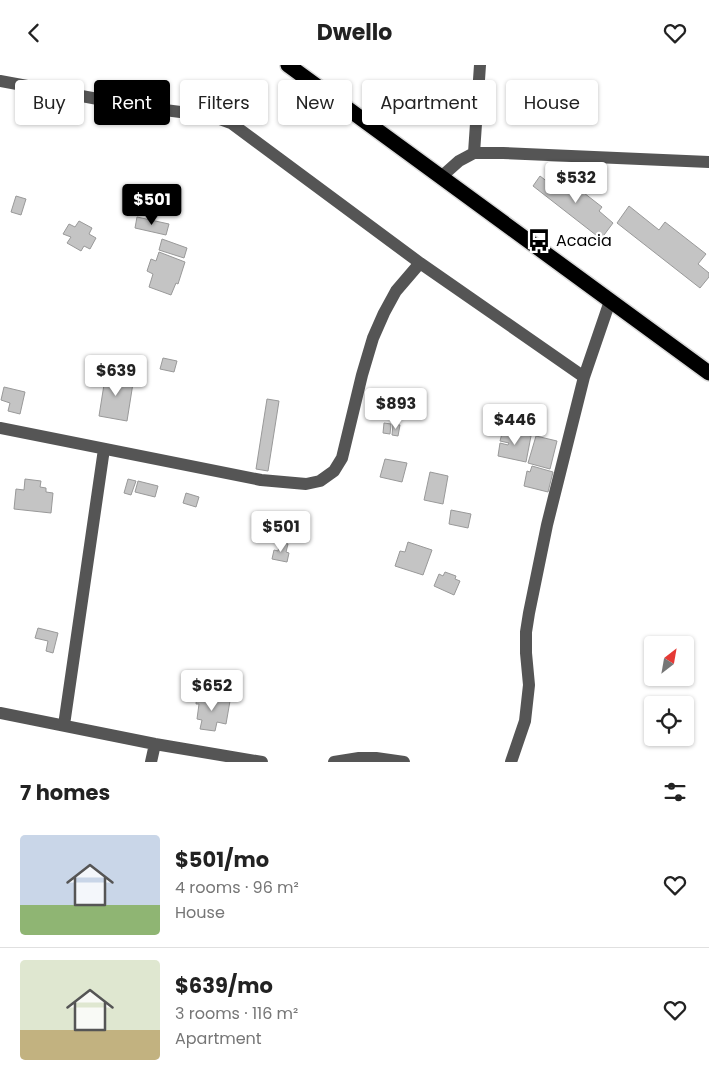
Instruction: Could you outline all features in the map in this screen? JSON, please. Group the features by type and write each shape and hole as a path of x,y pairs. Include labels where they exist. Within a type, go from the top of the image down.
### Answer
{"highway":[{"path":"288,65 709,373"}],"street":[{"path":"474,153 480,65"},
{"path":"0,81 226,121 420,263 584,377"},
{"path":"441,177 460,161 474,153 709,162"},
{"path":"0,428 260,480 306,484 320,481 334,471 342,458 362,375 384,313 396,291 420,263"},
{"path":"511,762 525,721 529,685 526,632 547,525 584,377 610,301"},
{"path":"64,725 104,449"},
{"path":"0,713 155,744 262,762"},
{"path":"151,762 155,744"},
{"path":"334,762 359,758 376,758 404,762"}],"building":[{"path":"561,175 602,207 599,211 613,223 601,239 533,186 540,176 553,186"},
{"path":"16,196 26,199 21,215 11,212"},
{"path":"629,206 659,230 665,222 706,254 698,264 709,273 709,277 700,288 617,223"},
{"path":"137,217 169,224 166,235 135,228"},
{"path":"79,221 92,228 89,234 96,238 90,249 84,246 81,251 67,243 71,237 63,234 69,224 75,227"},
{"path":"162,239 187,248 184,258 159,250"},
{"path":"159,252 185,262 178,284 176,283 171,295 149,287 153,274 147,271 151,259 156,261"},
{"path":"163,358 177,361 174,372 160,369"},
{"path":"106,372 134,377 127,421 99,416"},
{"path":"4,387 25,392 20,414 8,411 10,403 1,400"},
{"path":"384,389 399,392 397,400 383,396"},
{"path":"383,398 397,401 395,410 381,406"},
{"path":"267,399 279,401 268,471 256,469"},
{"path":"384,423 391,424 390,434 383,433"},
{"path":"393,424 400,425 398,436 392,435"},
{"path":"503,430 531,436 526,462 498,456 500,443 508,445 509,443 500,441"},
{"path":"536,436 557,441 550,469 528,463"},
{"path":"385,459 407,463 402,482 380,477"},
{"path":"532,466 553,472 548,492 524,486 527,471 530,472"},
{"path":"430,472 448,476 443,504 424,500"},
{"path":"25,479 41,481 40,487 46,488 46,492 53,493 51,513 14,509 16,489 24,490"},
{"path":"128,479 136,481 131,495 124,493"},
{"path":"138,481 158,486 155,497 135,492"},
{"path":"186,493 199,497 196,507 183,503"},
{"path":"451,510 471,514 468,528 449,524"},
{"path":"280,542 288,544 286,552 289,553 287,562 272,559 274,550 278,551"},
{"path":"408,542 432,550 423,575 395,566 400,551 405,552"},
{"path":"445,572 456,576 455,579 460,581 454,595 434,586 439,574 443,576"},
{"path":"38,628 58,633 53,653 46,651 48,641 35,638"},
{"path":"197,694 213,696 213,699 230,701 226,724 217,722 215,731 200,729 202,720 197,719 199,704 196,704"}],"place":[{"name":"Acacia","path":"539,240"}]}
